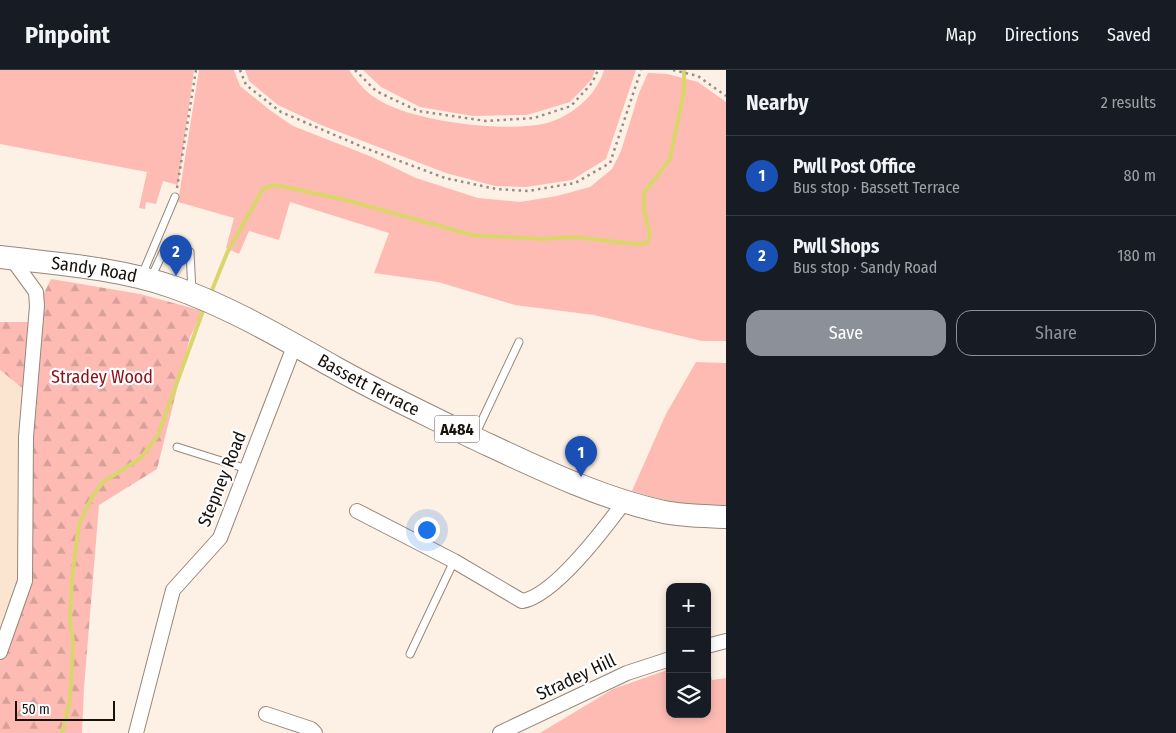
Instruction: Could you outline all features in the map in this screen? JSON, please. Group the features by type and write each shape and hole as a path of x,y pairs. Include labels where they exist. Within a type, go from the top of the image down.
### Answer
{"main road":[{"name":"Sandy Road","path":"6,258 94,269 145,279 173,287 221,307 295,344"},
{"name":"Bassett Terrace","path":"295,344 335,368 541,470 625,501 665,512 726,517"}],"street":[{"path":"0,652 25,581 26,437 36,306 36,292 6,258"},
{"name":"Stepney Road","path":"136,733 174,590 220,538 295,344"},
{"path":"356,511 454,561 522,600 531,599 543,591 570,567 603,530 625,501"},
{"path":"711,645 726,641"},
{"name":"Stradey Hill","path":"500,733 627,673 666,660"},
{"path":"266,714 310,729 315,733"}],"lane":[{"path":"145,279 175,197"},
{"path":"145,279 164,248 190,252 192,295"},
{"path":"474,437 518,342"},
{"path":"177,447 246,469"},
{"path":"410,654 454,561"}],"path":[{"path":"175,197 196,70"},
{"path":"240,70 246,85 281,112 365,148 445,178 496,189 528,191 575,182 610,163 640,70"},
{"path":"355,70 376,90 418,110 486,121 534,118 571,106 592,83 598,70"},
{"path":"674,70 698,76 726,96"}],"shaded area":[{"path":"0,370 26,391 21,566 17,593 0,641"}],"green space":[{"path":"0,70 194,70 178,185 163,181 156,204 146,202 145,209 139,208 147,172 0,144"},
{"path":"199,70 234,70 240,86 293,126 372,157 416,178 478,198 520,202 557,196 590,187 612,169 621,151 639,93 648,73 667,74 698,82 726,102 726,341 702,341 594,315 515,305 438,282 374,273 389,233 290,202 279,240 249,231 239,254 226,248 234,218 178,202"},
{"path":"245,70 349,70 367,92 382,102 398,109 417,115 463,124 509,127 547,123 574,110 596,88 604,70 636,70 606,159 572,180 526,187 495,186 446,173 321,125 278,105 249,81"},
{"path":"363,70 595,70 592,79 570,102 527,115 473,116 420,107 381,87"},
{"name":"Stradey Wood","path":"51,279 140,294 203,311 190,337 157,469 99,505 82,733 0,733 0,641 12,612 21,566 26,391 0,370 0,322 30,322"},
{"path":"696,362 726,363 726,506 678,503 632,491 666,414"},
{"path":"666,670 666,718 711,718 711,676 712,680 726,678 726,733 540,733 613,689"}],"waterway":[{"path":"210,295 227,253 263,189 275,185 346,200 472,235 542,239 575,237 634,244 647,243 650,234 644,210 644,193 670,159 684,91 684,70"},
{"path":"62,733 70,701 73,643 70,620 72,578 79,524 92,497 103,482 141,458 158,435 204,308"}],"place":[{"name":"Pwll Shops","path":"176,276"},
{"name":"Pwll Post Office","path":"581,477"}]}
